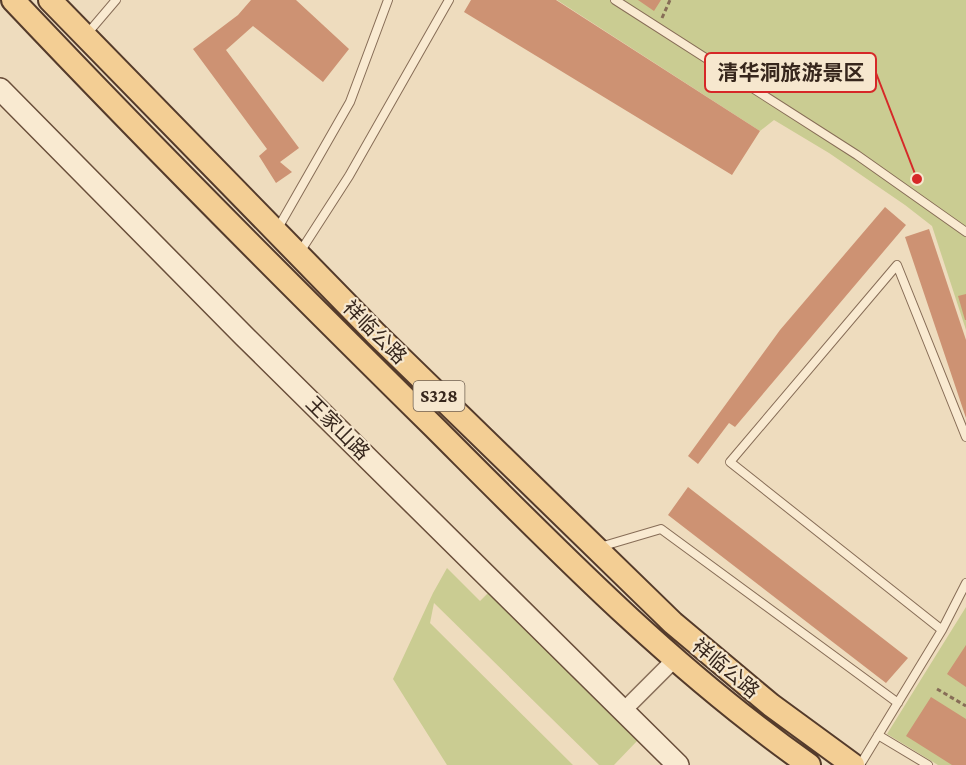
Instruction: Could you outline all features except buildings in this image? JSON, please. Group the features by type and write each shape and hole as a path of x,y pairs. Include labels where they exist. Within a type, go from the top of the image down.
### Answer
{"main road":[{"name":"祥临公路","path":"13,0 364,357 569,561 675,658 755,725 809,765"},
{"name":"祥临公路","path":"50,0 376,334 673,623 771,705 853,765"},
{"path":"65,55 84,37"}],"street":[{"name":"王家山路","path":"0,89 244,336 678,765"},
{"path":"624,710 675,658"}],"lane":[{"path":"84,37 116,0"},
{"path":"276,232 350,102 388,0"},
{"path":"298,255 349,176 449,0"},
{"path":"615,0 857,155 966,232"},
{"path":"942,630 730,462 897,265 966,437"},
{"path":"596,548 661,529 898,702"},
{"path":"860,765 942,630 966,583"},
{"path":"878,735 928,765"}],"path":[{"path":"658,28 670,0"},
{"path":"937,689 966,706"}],"green space":[{"path":"557,0 966,0 966,330 932,226 829,153 774,120 760,131"},
{"path":"447,568 480,601 493,588 637,741 614,765 599,765 434,603 430,623 573,765 447,765 393,679"},
{"path":"966,607 966,765 938,765 887,734"}],"place":[{"name":"清华洞旅游景区","path":"917,179"}]}
